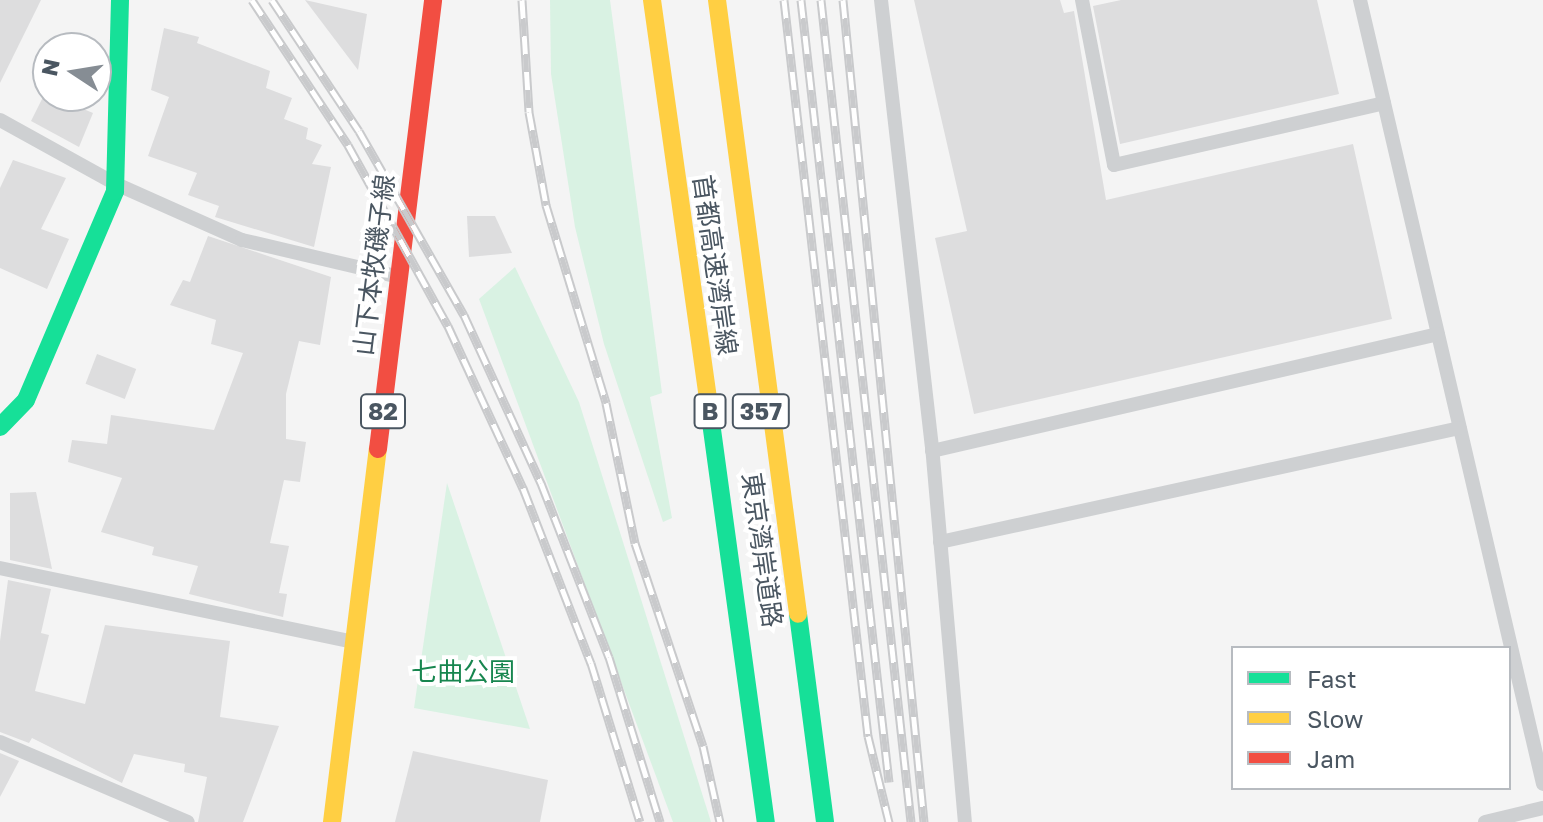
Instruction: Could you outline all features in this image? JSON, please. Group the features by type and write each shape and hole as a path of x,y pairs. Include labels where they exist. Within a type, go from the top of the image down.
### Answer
{"main road":[{"path":"0,427 26,400 116,184 120,0"},
{"name":"山下本牧磯子線","path":"332,822 433,0"},
{"name":"首都高速湾岸線","path":"652,0 766,822"},
{"name":"東京湾岸道路","path":"662,0 774,822"},
{"name":"東京湾岸道路","path":"709,0 817,822"},
{"name":"首都高速湾岸線","path":"717,0 825,822"}],"lane":[{"path":"881,0 932,451 965,822"},
{"path":"1082,0 1114,165 1384,103"},
{"path":"1360,0 1511,646"},
{"path":"0,120 116,184 242,240 398,277"},
{"path":"932,451 1438,334"},
{"path":"940,542 1460,428"},
{"path":"0,568 354,642"},
{"path":"1511,647 1543,784"},
{"path":"0,742 188,822"},
{"path":"1485,822 1543,808"}],"green space":[{"path":"550,0 610,0 662,393 650,397 672,518 663,522 604,344 575,227 551,74"},
{"path":"515,267 579,402 711,822 673,822 479,299"},
{"name":"七曲公園","path":"447,483 530,729 414,708"}],"building":[{"path":"0,0 41,0 0,83"},
{"path":"305,0 367,14 358,70"},
{"path":"914,0 1060,0 1064,13 1074,11 1106,200 1353,144 1392,319 974,414 935,238 967,231"},
{"path":"1121,0 1317,0 1339,94 1120,144 1093,6"},
{"path":"164,28 199,37 197,43 270,71 266,88 292,98 284,119 308,128 306,139 322,145 312,164 331,167 314,247 215,217 219,206 188,195 197,173 148,156 169,97 151,90"},
{"path":"36,112 93,113 79,147 31,121"},
{"path":"13,160 66,178 41,229 69,239 47,289 0,268 0,188"},
{"path":"467,216 495,216 512,253 469,257"},
{"path":"208,236 331,277 320,345 299,341 286,394 286,439 306,442 300,482 284,480 270,543 289,546 279,593 287,594 283,617 189,594 198,566 152,555 154,547 101,532 122,478 68,462 72,440 107,444 111,415 214,430 243,353 211,344 216,320 170,305 183,280 190,282"},
{"path":"97,354 136,369 125,399 86,384"},
{"path":"36,492 52,569 10,560 10,493"},
{"path":"8,580 51,589 41,633 49,635 35,691 85,704 105,625 230,641 220,717 279,726 243,822 198,822 207,777 184,772 185,764 134,754 122,783 32,738 29,743 0,732 0,641"},
{"path":"413,751 548,780 540,822 395,822"},
{"path":"0,753 19,761 0,797"}],"railway":[{"path":"252,0 348,145 448,326 523,488 591,663 640,822"},
{"path":"272,0 359,131 464,315 541,483 609,657 660,822"},
{"path":"522,0 529,112 546,205 606,403 635,543 703,746 720,822"},
{"path":"784,0 868,736 889,822"},
{"path":"801,0 889,782"},
{"path":"821,0 911,822"},
{"path":"843,0 924,822"}],"traffic: fast":[{"path":"0,427 26,400 115,191 120,0"},
{"path":"710,415 766,822"},
{"path":"798,614 825,822"}],"traffic: slow":[{"path":"652,0 710,415"},
{"path":"717,0 798,614"},
{"path":"332,822 378,449"}],"traffic: jam":[{"path":"378,449 433,0"}]}
